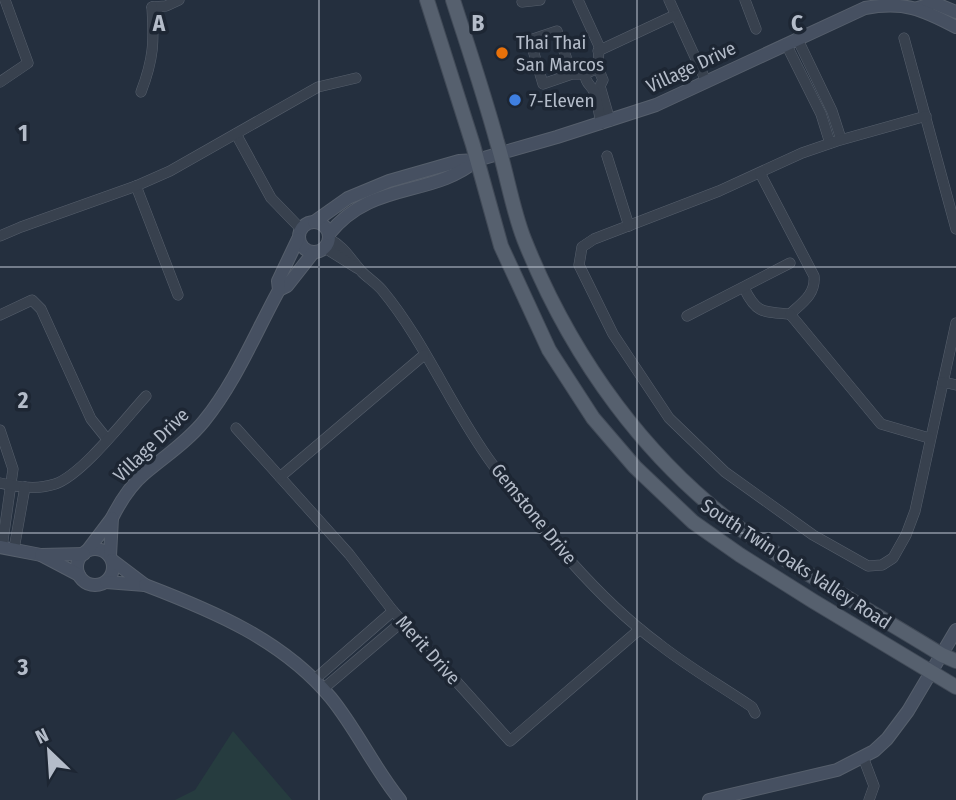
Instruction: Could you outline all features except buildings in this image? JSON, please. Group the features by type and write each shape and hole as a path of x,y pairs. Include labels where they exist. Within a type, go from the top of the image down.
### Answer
{"main road":[{"name":"South Twin Oaks Valley Road","path":"427,0 501,246 549,350 593,418 635,467 693,522 740,555 956,687"},
{"name":"South Twin Oaks Valley Road","path":"453,0 524,237 573,342 614,404 652,449 707,502 752,537 942,655 956,661"}],"street":[{"path":"0,82 28,63 5,0"},
{"path":"141,92 151,66 154,40 150,3 166,6 179,0"},
{"path":"522,2 540,0"},
{"path":"578,0 599,46 598,68 603,80 600,86 606,123"},
{"path":"668,0 706,81"},
{"path":"745,0 757,29"},
{"name":"Village Drive","path":"85,552 142,476 204,421 226,389 279,290 278,281 299,234 334,205 368,189 459,161 477,160 606,123 656,105 865,8 888,4 934,3 956,12"},
{"name":"Village Drive","path":"919,4 956,27"},
{"path":"598,51 676,15"},
{"path":"572,74 557,32 530,40 543,84 572,74 585,74 598,68"},
{"path":"904,38 956,229"},
{"path":"792,41 832,111 841,139"},
{"path":"792,41 830,143"},
{"path":"585,74 585,83 594,92 606,123"},
{"path":"0,236 170,171 318,87 356,78"},
{"path":"926,116 841,139 802,153 760,173 594,239 582,247 579,265 613,334 669,418 725,472 813,535 868,566 881,565 892,558 906,535 915,511 943,382 951,370 956,323"},
{"path":"236,134 271,198 299,234 302,247 324,243 322,224 314,222"},
{"path":"607,156 629,226"},
{"name":"Village Drive","path":"279,290 287,286 346,214 379,197 463,172 477,160"},
{"path":"760,173 814,276 815,285 808,297 790,314"},
{"path":"136,186 178,295"},
{"name":"Gemstone Drive","path":"324,243 380,288 396,309 459,415 509,485 566,555 640,629 752,707 755,713"},
{"path":"687,316 790,263"},
{"path":"744,288 753,306 760,310 790,314 881,424 929,438"},
{"path":"0,315 32,300 41,309 91,419 107,439"},
{"path":"280,477 424,355"},
{"path":"943,382 956,385"},
{"path":"0,483 43,487 58,483 79,469 146,396"},
{"name":"Merit Drive","path":"236,428 349,554 393,611 510,741 640,629"},
{"path":"0,430 12,462 5,548"},
{"path":"5,548 21,510 25,487"},
{"path":"8,508 21,510"},
{"name":"Village Drive","path":"111,558 108,547 112,518"},
{"path":"5,548 41,555 102,551 145,585 239,624 271,645 318,685 352,726 400,800"},
{"path":"79,575 78,564 85,552"},
{"path":"41,555 79,575 90,584 106,582 145,585"},
{"path":"106,582 113,572 111,558"},
{"path":"318,685 393,611"},
{"path":"318,685 403,621"},
{"path":"372,629 381,639"},
{"path":"709,800 821,775 874,751 899,724 956,630"},
{"path":"863,758 874,786 869,800"}],"green space":[{"path":"233,731 292,800 175,800 195,790"}],"place":[{"name":"Thai Thai San Marcos","path":"502,53"},
{"name":"7-Eleven","path":"515,100"}]}
